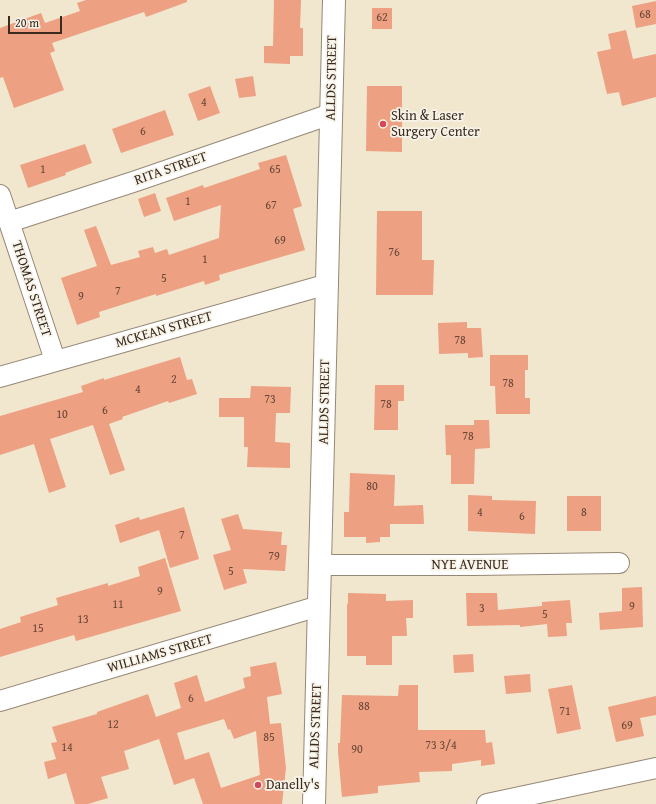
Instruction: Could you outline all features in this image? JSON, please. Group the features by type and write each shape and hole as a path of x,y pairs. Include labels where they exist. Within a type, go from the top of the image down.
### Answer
{"street":[{"name":"ALLDS STREET","path":"314,804 334,0"},
{"name":"RITA STREET","path":"9,222 136,181 331,114"},
{"name":"THOMAS STREET","path":"0,195 55,360"},
{"name":"MCKEAN STREET","path":"0,377 55,360 328,284"},
{"name":"NYE AVENUE","path":"321,565 619,563"},
{"name":"WILLIAMS STREET","path":"0,701 319,606"},
{"path":"487,804 656,768"}],"building":[{"path":"86,0 187,0 187,2 146,17 144,12 52,43 55,51 50,53 64,90 14,108 3,77 0,78 0,28 41,13 45,23 80,11 77,3"},
{"path":"274,0 301,0 300,28 303,28 303,56 290,56 290,64 264,63 264,46 273,46"},
{"path":"656,1 656,24 636,28 632,6"},
{"path":"372,8 392,8 392,29 372,29"},
{"path":"626,30 633,59 656,54 656,97 622,106 619,92 607,94 597,52 611,49 608,34"},
{"path":"253,76 256,96 239,98 235,79"},
{"path":"210,86 220,113 198,121 188,94"},
{"name":"Skin & Laser Surgery Center","path":"367,86 402,86 402,152 366,151"},
{"path":"165,110 174,135 121,153 112,129"},
{"path":"85,144 92,163 65,173 66,175 28,188 20,165"},
{"path":"286,155 302,206 293,209 305,250 219,275 220,280 205,285 204,281 99,312 100,317 77,325 61,278 97,266 84,230 96,226 111,265 140,257 138,251 153,247 155,253 167,249 169,255 219,238 221,205 174,221 166,198 203,185 204,188 260,169 258,163"},
{"path":"155,193 161,211 144,217 138,199"},
{"path":"377,211 422,211 422,260 434,260 433,295 376,295"},
{"path":"467,322 467,328 481,328 483,357 468,358 468,353 439,354 438,323"},
{"path":"490,355 528,355 528,370 525,370 525,398 530,398 530,414 496,414 495,386 490,386"},
{"path":"180,357 187,380 192,379 197,394 169,403 168,401 122,417 123,419 109,424 125,470 110,475 93,425 50,439 66,487 49,493 34,444 0,455 0,416 83,392 81,386 104,378 104,380"},
{"path":"375,385 404,385 404,401 398,401 398,430 374,430"},
{"path":"251,386 291,387 290,413 276,413 275,442 290,443 290,468 247,467 248,447 244,447 244,417 219,417 219,398 250,398"},
{"path":"474,420 489,420 490,448 475,449 474,484 451,484 451,455 446,455 445,425 474,425"},
{"path":"350,473 395,475 394,506 423,505 424,524 390,524 390,537 380,537 380,542 366,543 366,537 344,537 344,512 349,512"},
{"path":"468,495 492,496 492,500 536,501 535,534 468,531"},
{"path":"567,496 601,496 601,531 567,531"},
{"path":"184,507 199,559 170,568 159,530 120,543 115,525 139,517 140,520"},
{"path":"238,514 243,529 282,532 281,545 287,545 285,571 243,569 247,583 224,590 213,555 231,550 221,519"},
{"path":"165,558 181,611 76,641 74,635 0,657 0,629 21,622 20,617 58,605 56,598 108,583 108,586 140,576 138,567"},
{"path":"642,587 643,627 600,630 599,613 622,611 622,588"},
{"path":"348,593 386,594 386,601 413,600 413,618 406,618 407,636 392,636 392,665 366,665 366,656 347,656"},
{"path":"466,593 497,593 498,610 542,606 542,602 570,600 572,623 566,623 567,636 548,637 547,624 520,627 520,625 467,626"},
{"path":"473,654 474,672 454,673 453,655"},
{"path":"276,662 282,694 267,697 270,724 281,723 286,768 282,804 203,804 194,778 174,785 159,739 124,751 129,769 101,777 108,798 88,804 75,804 66,773 48,779 44,762 56,759 51,743 57,742 52,727 97,714 97,712 148,694 156,717 181,708 174,683 197,675 205,702 245,688 243,678 251,676 250,667","holes":["224,719 228,730 230,729 234,739 256,731 260,775 221,788 209,752 185,760 177,733"]},
{"path":"530,674 531,692 506,694 504,676"},
{"path":"399,685 418,685 418,730 485,730 486,743 492,742 495,764 481,766 481,760 452,764 452,771 419,772 420,782 378,786 378,793 342,797 338,743 340,743 342,695 398,696"},
{"path":"572,685 581,729 557,734 548,689"},
{"path":"656,696 656,715 640,718 644,736 616,742 608,707"}],"place":[{"name":"Skin & Laser Surgery Center","path":"383,124"},
{"name":"Danelly's","path":"258,785"}]}
